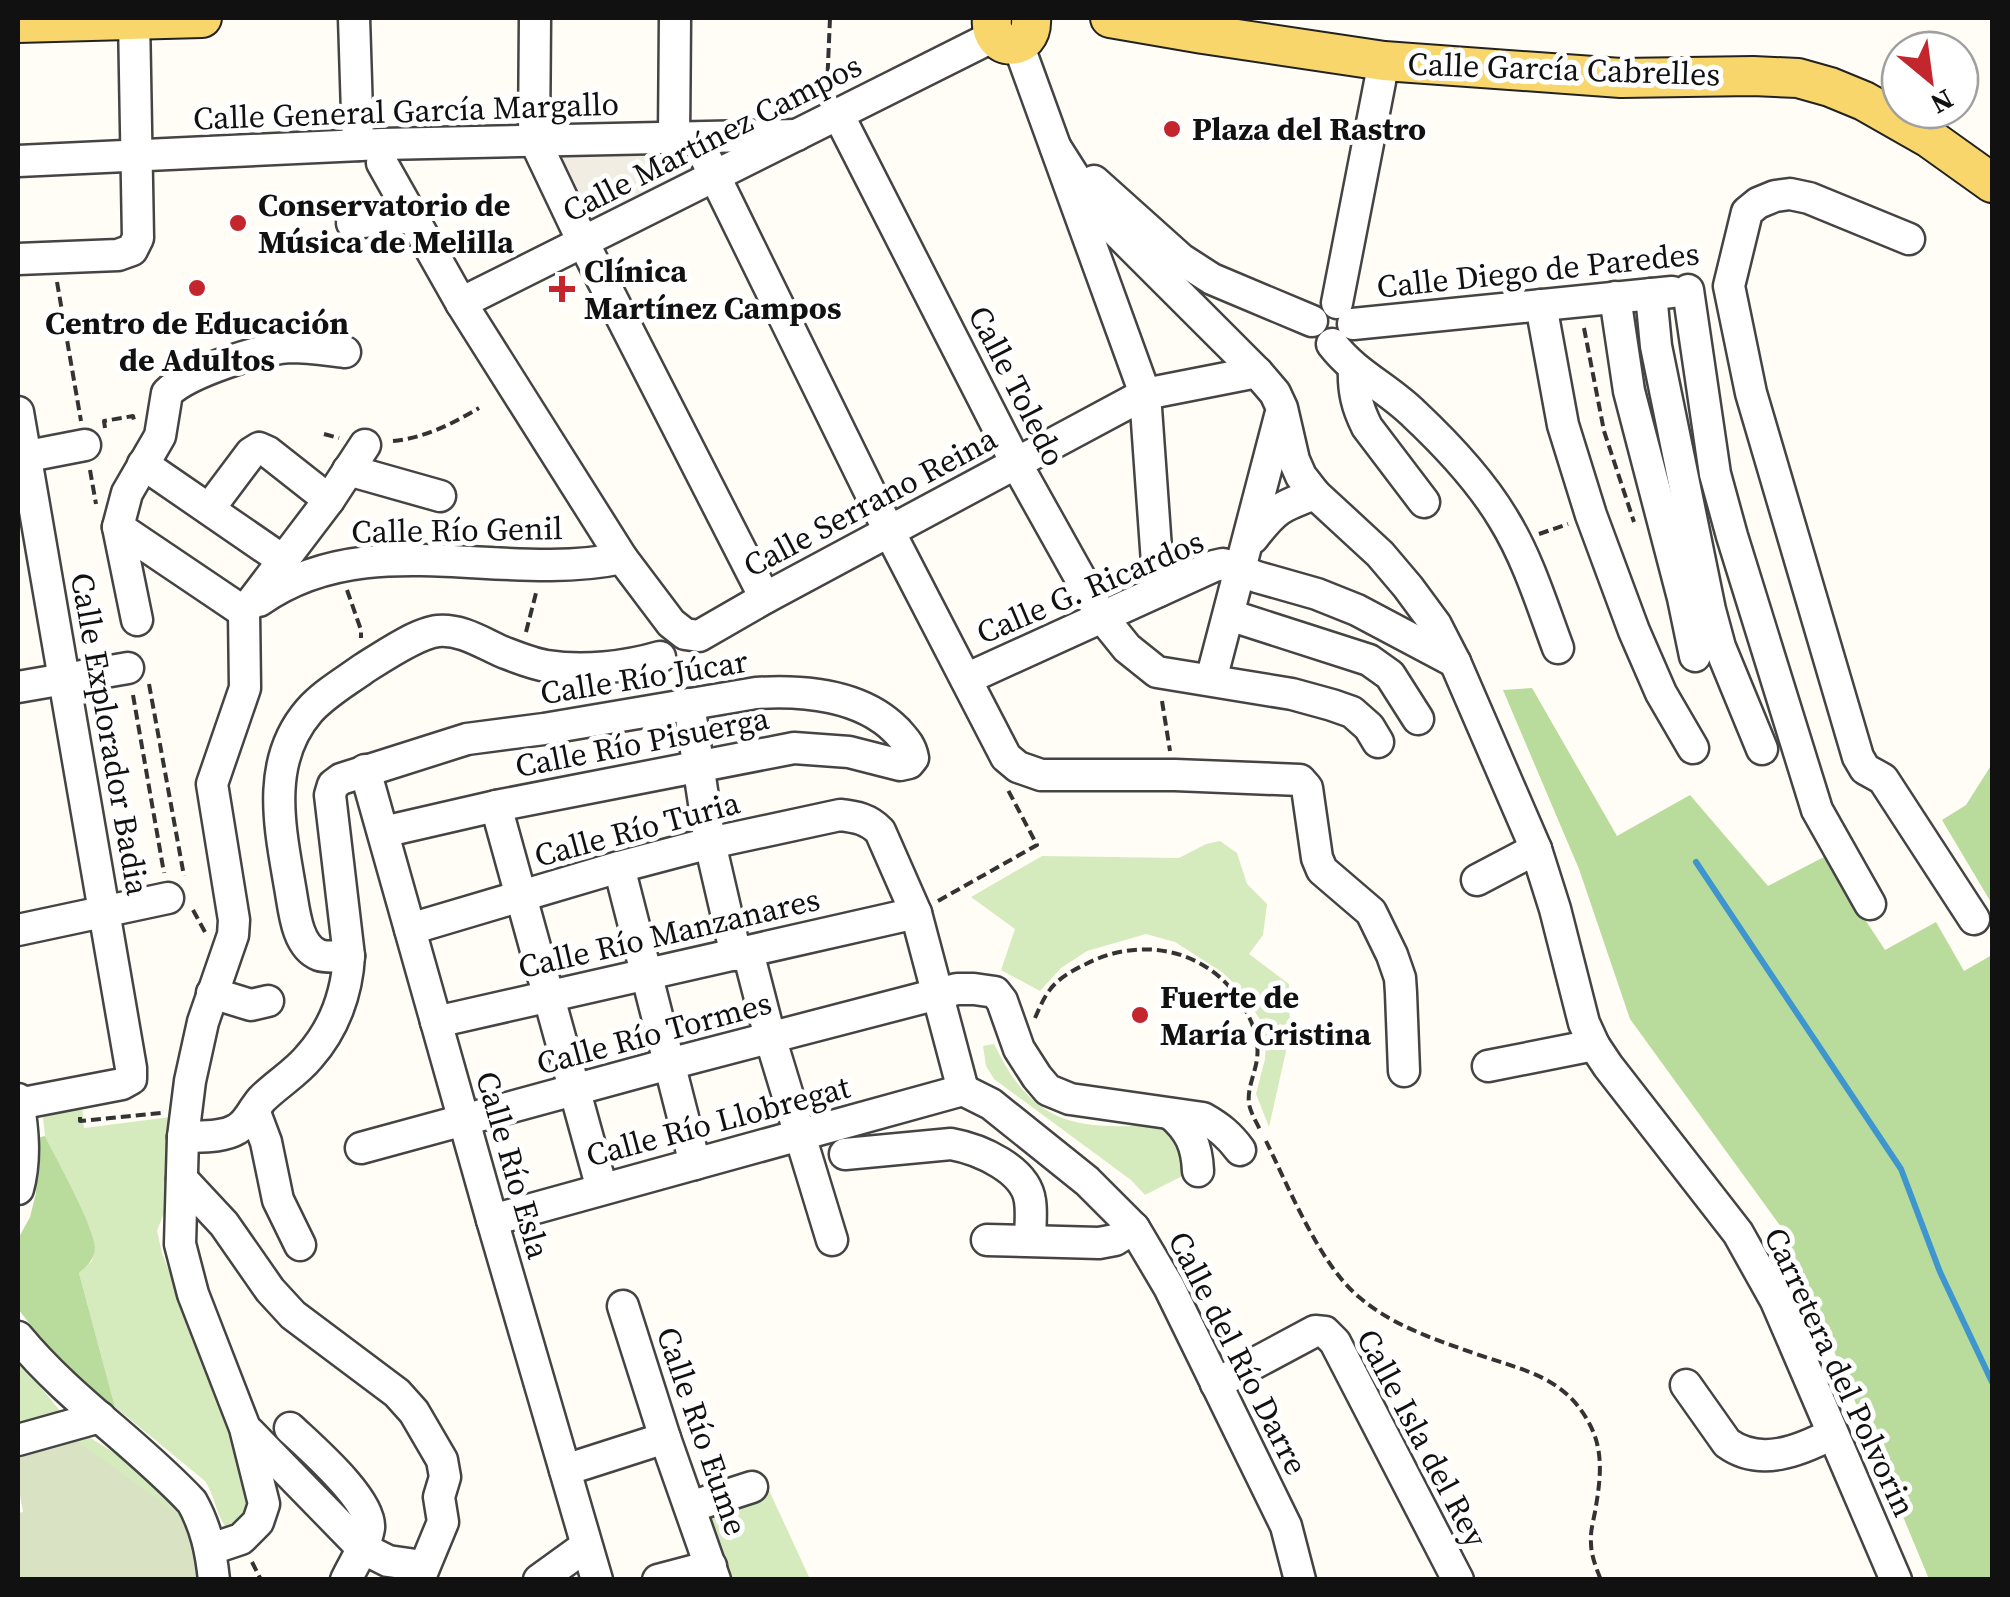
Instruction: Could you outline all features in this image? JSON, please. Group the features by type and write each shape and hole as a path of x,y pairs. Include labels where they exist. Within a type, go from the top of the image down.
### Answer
{"main road":[{"path":"18,23 202,18"},
{"name":"Calle García Cabrelles","path":"1110,18 1204,26 1384,61 1621,78 1798,78 1864,100 1929,138 1992,183"}],"street":[{"path":"354,18 370,154 622,558"},
{"path":"535,18 534,140 765,598"},
{"path":"675,18 685,138 713,177 1006,757 1018,767 1041,774 1300,780 1307,788 1322,870 1371,912 1392,955 1400,978 1404,1071"},
{"path":"18,258 118,255 132,250 138,238 134,19"},
{"path":"1020,26 1056,148 1145,394 1158,591"},
{"name":"Calle Martínez Campos","path":"461,303 1020,26"},
{"path":"1384,61 1333,323 1354,368 1355,399 1360,414 1424,502"},
{"name":"Calle Toledo","path":"832,117 1102,617 1128,648 1157,672"},
{"name":"Calle General García Margallo","path":"18,161 136,155 370,154 534,140 797,135"},
{"name":"Calle Diego de Paredes","path":"1056,148 1181,259 1212,279 1333,323 1729,286"},
{"name":"Carretera del Polvorin","path":"1056,148 1106,221 1276,393 1301,476 1380,554 1436,625 1456,662 1536,849 1584,1023 1594,1045 1738,1233 1776,1301 1896,1580"},
{"path":"1909,240 1810,198 1774,196 1747,212 1729,286 1751,393 1858,758 1865,769 1883,779 1974,919"},
{"path":"352,223 412,217"},
{"path":"1688,290 1715,474 1738,555 1817,810 1870,904"},
{"path":"1651,294 1656,346 1706,592 1698,654"},
{"path":"1615,297 1629,391 1698,654 1762,750"},
{"path":"1541,305 1563,425 1591,515 1661,694 1692,748"},
{"path":"138,620 118,527 127,492 160,436 167,393 188,378 266,351 291,348 345,352"},
{"path":"1354,368 1408,407 1439,438 1504,519 1558,648"},
{"name":"Calle Serrano Reina","path":"622,558 672,624 685,634 699,636 1145,394 1257,372"},
{"path":"1211,680 1282,408"},
{"name":"Calle Explorador Badia","path":"18,412 22,458 65,679 131,1068 130,1079 122,1084 78,1093"},
{"path":"18,1337 42,1366 192,1502 200,1517 212,1564 258,1522 264,1504 245,1428 193,1294 180,1244 184,1124 196,1051 233,935 234,920 212,784 244,688 244,612 329,500 365,444"},
{"path":"22,458 85,445"},
{"path":"209,508 259,448 329,500"},
{"path":"144,464 284,561"},
{"path":"348,470 440,496"},
{"path":"1243,559 1271,514 1315,494"},
{"path":"118,527 244,612"},
{"name":"Calle Río Genil","path":"244,612 289,584 339,566 381,560 573,564 622,558"},
{"path":"1243,559 1258,577 1357,610 1456,662"},
{"name":"Calle G. Ricardos","path":"966,679 1214,566 1243,559"},
{"path":"1229,615 1369,660 1390,674 1418,719"},
{"path":"349,956 321,956 302,940 278,816 278,790 287,752 294,730 311,708 368,666 422,635 440,631 466,635 546,666 632,665 660,657"},
{"path":"18,687 138,672"},
{"path":"1157,672 1292,694 1332,705 1352,712 1370,727 1378,742"},
{"name":"Calle Río Júcar","path":"365,770 467,739 785,691 818,694 875,715 890,724 912,750 913,758"},
{"path":"689,704 710,843 832,1240"},
{"name":"Calle Río Pisuerga","path":"383,832 794,748 849,752 900,765 913,758"},
{"path":"184,1124 224,1134 243,1126 274,1088 308,1059 336,1015 349,956 330,794 340,779 365,770"},
{"name":"Calle Río Esla","path":"365,770 597,1580"},
{"path":"496,806 602,1190"},
{"name":"Calle Río Turia","path":"410,929 620,867 840,814 871,822 880,832 916,913"},
{"path":"1477,880 1536,849"},
{"path":"620,867 695,1164"},
{"path":"18,930 182,895"},
{"path":"916,913 953,992 963,1090"},
{"name":"Calle Río Manzanares","path":"436,1022 916,913"},
{"path":"953,992 995,992 1002,1000 1019,1048 1037,1077 1057,1095 1203,1118 1218,1126 1240,1150"},
{"name":"Calle Río Tormes","path":"361,1148 770,1037 953,992"},
{"path":"212,994 252,1004 268,1001"},
{"path":"1488,1066 1594,1045"},
{"name":"Calle Río Llobregat","path":"492,1220 963,1090"},
{"name":"Calle del Río Darre","path":"963,1090 991,1104 1087,1181 1134,1228 1168,1288 1286,1526 1300,1580"},
{"path":"18,1189 23,1130 18,1102 78,1093"},
{"path":"254,1110 266,1142 278,1200 300,1245"},
{"path":"1171,1114 1192,1138 1198,1171"},
{"path":"846,1154 951,1144 989,1156 1020,1178 1026,1189 1030,1200 1030,1240"},
{"path":"182,1179 224,1224 270,1290 293,1315 387,1385 414,1412 442,1460 445,1477 439,1497 443,1522 421,1572 362,1548 245,1428"},
{"path":"180,1244 224,1224"},
{"path":"987,1240 1099,1243 1115,1240 1134,1228"},
{"name":"Calle Río Eume","path":"623,1306 713,1573"},
{"name":"Calle Isla del Rey","path":"1216,1384 1315,1331 1325,1332 1335,1342 1458,1580"},
{"path":"1686,1385 1736,1449 1769,1456 1809,1446 1832,1434"},
{"path":"18,1440 100,1417"},
{"path":"290,1428 362,1505 369,1526 346,1580"},
{"path":"565,1470 665,1438"},
{"path":"690,1507 752,1486"},
{"path":"539,1580 586,1546"},
{"path":"658,1580 713,1573"}],"path":[{"path":"830,18 832,117"},
{"path":"324,434 365,444 405,440 449,425 479,408"},
{"path":"85,445 106,441 104,421 133,416 144,464"},
{"path":"1516,542 1591,515"},
{"path":"339,566 361,630 360,648"},
{"path":"138,672 182,895 225,957"},
{"path":"1157,672 1174,775"},
{"path":"916,913 1036,845 1005,784"},
{"path":"1019,1048 1050,988 1072,971 1125,949 1168,950 1207,967 1224,980 1238,997 1256,1036 1257,1059 1249,1092 1253,1116 1335,1274 1358,1296 1412,1331 1538,1374 1578,1404 1599,1449 1601,1474 1590,1542 1601,1580"},
{"path":"78,1093 80,1121 184,1124"}],"green space":[{"path":"1532,688 1617,836 1690,795 1768,886 1824,857 1885,950 1936,922 1964,971 1992,955 1992,1579 1929,1579 1784,1231 1630,1019 1579,869 1503,690"},
{"path":"1992,764 1992,904 1942,820 1966,805"},
{"path":"1220,841 1237,853 1247,884 1267,904 1263,935 1249,954 1289,984 1290,1033 1269,1127 1256,1094 1265,1059 1261,1021 1241,990 1222,972 1175,942 1146,934 1087,951 1061,968 1040,991 1001,970 1015,929 971,897 1042,856 1179,858"},
{"path":"994,1044 1019,1085 1047,1110 1083,1124 1165,1128 1177,1138 1194,1170 1145,1195 1131,1180 994,1079 986,1066 983,1046"},
{"path":"82,1107 84,1128 171,1117 167,1205 157,1231 252,1486 249,1519 227,1529 205,1481 115,1407 79,1273 92,1261 95,1248 90,1229 45,1136 43,1117"},
{"path":"45,1136 93,1237 94,1255 79,1273 115,1407 89,1398 18,1309 18,1239 30,1217 36,1193 31,1139"},
{"path":"19,1361 65,1417 18,1429"},
{"path":"84,1434 124,1459 187,1510 210,1548 187,1559 18,1445"},
{"path":"70,1436 177,1513 192,1540 199,1579 18,1579 18,1513 23,1512 18,1451"},
{"path":"767,1486 810,1579 725,1579 703,1517"}],"shaded area":[{"path":"680,144 699,178 588,232 549,153"}],"waterway":[{"path":"1696,862 1901,1169 1940,1272 1992,1382"}],"place":[{"name":"Plaza del Rastro","path":"1172,129"},
{"name":"Conservatorio de Música de Melilla","path":"238,223"},
{"name":"Centro de Educación de Adultos","path":"197,288"},
{"name":"Clínica Martínez Campos","path":"562,289"},
{"name":"Fuerte de María Cristina","path":"1140,1015"}]}
